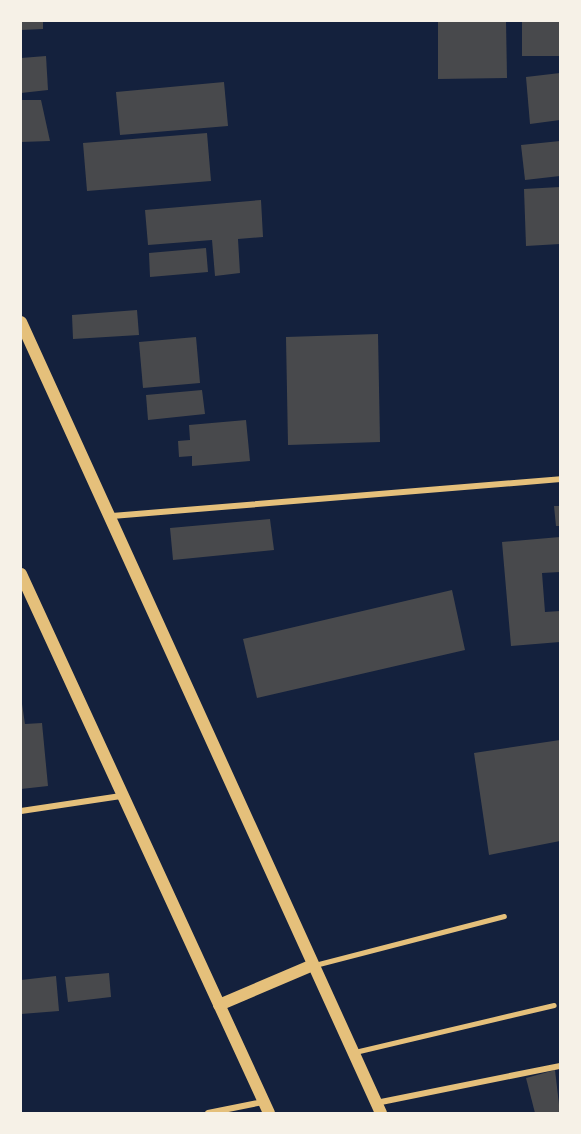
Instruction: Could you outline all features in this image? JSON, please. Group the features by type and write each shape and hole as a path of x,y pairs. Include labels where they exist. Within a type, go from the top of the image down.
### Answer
{"main road":[{"path":"21,322 112,516 378,1108"},
{"path":"21,574 121,796 267,1108"},
{"path":"219,1005 313,965"}],"street":[{"path":"112,516 560,479"},
{"path":"21,811 121,796"},
{"path":"378,1108 560,1066"},
{"path":"208,1113 267,1108"}],"lane":[{"path":"313,965 504,916"},
{"path":"353,1053 554,1005"}],"building":[{"path":"21,21 43,21 43,29 21,30"},
{"path":"438,21 506,21 507,78 438,79"},
{"path":"522,21 560,21 560,56 522,56"},
{"path":"46,56 48,90 21,93 21,58"},
{"path":"560,73 560,120 530,124 526,77"},
{"path":"224,82 228,126 120,135 116,92"},
{"path":"21,100 41,100 50,141 21,142"},
{"path":"207,133 211,181 87,191 83,143"},
{"path":"560,141 560,176 525,180 521,145"},
{"path":"560,187 560,244 526,246 524,189"},
{"path":"261,200 263,237 238,239 240,273 215,276 212,240 148,245 145,210"},
{"path":"206,248 208,272 150,277 149,253"},
{"path":"137,310 139,335 73,339 72,315"},
{"path":"378,334 380,442 288,445 286,337"},
{"path":"196,337 200,383 143,388 139,342"},
{"path":"202,390 205,414 148,420 146,395"},
{"path":"246,420 250,461 192,466 192,456 179,457 178,441 190,440 189,425"},
{"path":"554,506 560,506 560,526 556,526"},
{"path":"270,519 274,550 173,560 170,528"},
{"path":"560,537 560,572 542,573 545,612 560,611 560,642 511,646 502,542"},
{"path":"452,590 465,650 257,698 243,639"},
{"path":"21,697 25,724 42,723 48,786 21,789"},
{"path":"560,740 560,841 489,855 474,753"},
{"path":"109,973 111,997 68,1002 65,977"},
{"path":"56,976 59,1011 21,1014 21,980"},
{"path":"555,1070 560,1113 535,1113 526,1078"}]}
